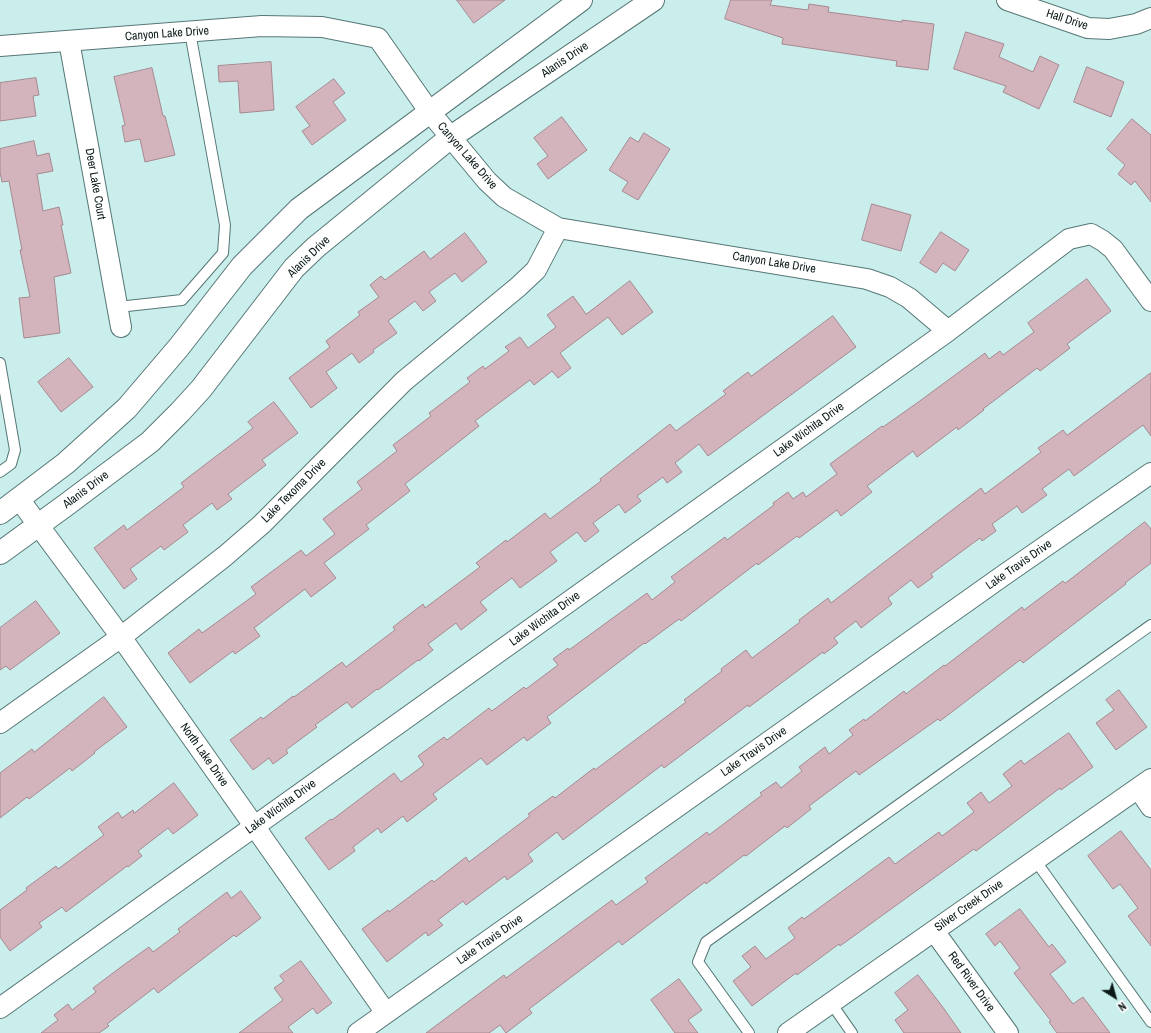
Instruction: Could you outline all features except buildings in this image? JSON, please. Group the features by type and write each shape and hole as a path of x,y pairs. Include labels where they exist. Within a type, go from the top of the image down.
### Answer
{"main road":[{"path":"0,513 66,463 127,408 179,347 242,266 299,209 429,111 581,0"},
{"name":"Alanis Drive","path":"0,553 39,526 150,442 180,412 200,389 294,268 316,247 451,137 653,0"}],"street":[{"name":"Hall Drive","path":"1007,0 1088,28 1109,29 1136,24 1151,18"},
{"name":"Canyon Lake Drive","path":"0,46 262,26 322,28 378,38 429,111 487,181 504,197 558,228 867,278 890,287 909,298 948,331"},
{"name":"Deer Lake Court","path":"69,41 121,327"},
{"name":"Lake Texoma Drive","path":"0,723 121,637 225,556 262,524 404,381 518,287 536,270 558,228"},
{"name":"Lake Wichita Drive","path":"0,1008 948,331 1069,239 1091,234 1103,241 1113,249 1151,301"},
{"name":"Lake Travis Drive","path":"358,1033 1004,575 1151,473"},
{"name":"North Lake Drive","path":"19,499 121,637 386,1013"},
{"path":"1144,784 1151,807"},
{"name":"Silver Creek Drive","path":"788,1033 1144,784"},
{"name":"Red River Drive","path":"934,931 1008,1033"}],"lane":[{"path":"118,307 182,300 223,253 225,225 190,32"},
{"path":"0,363 15,450 11,464 0,472"},
{"path":"749,1033 698,962 706,942 1151,625"},
{"path":"1035,860 1151,1022"},
{"path":"830,1003 852,1033"}]}
